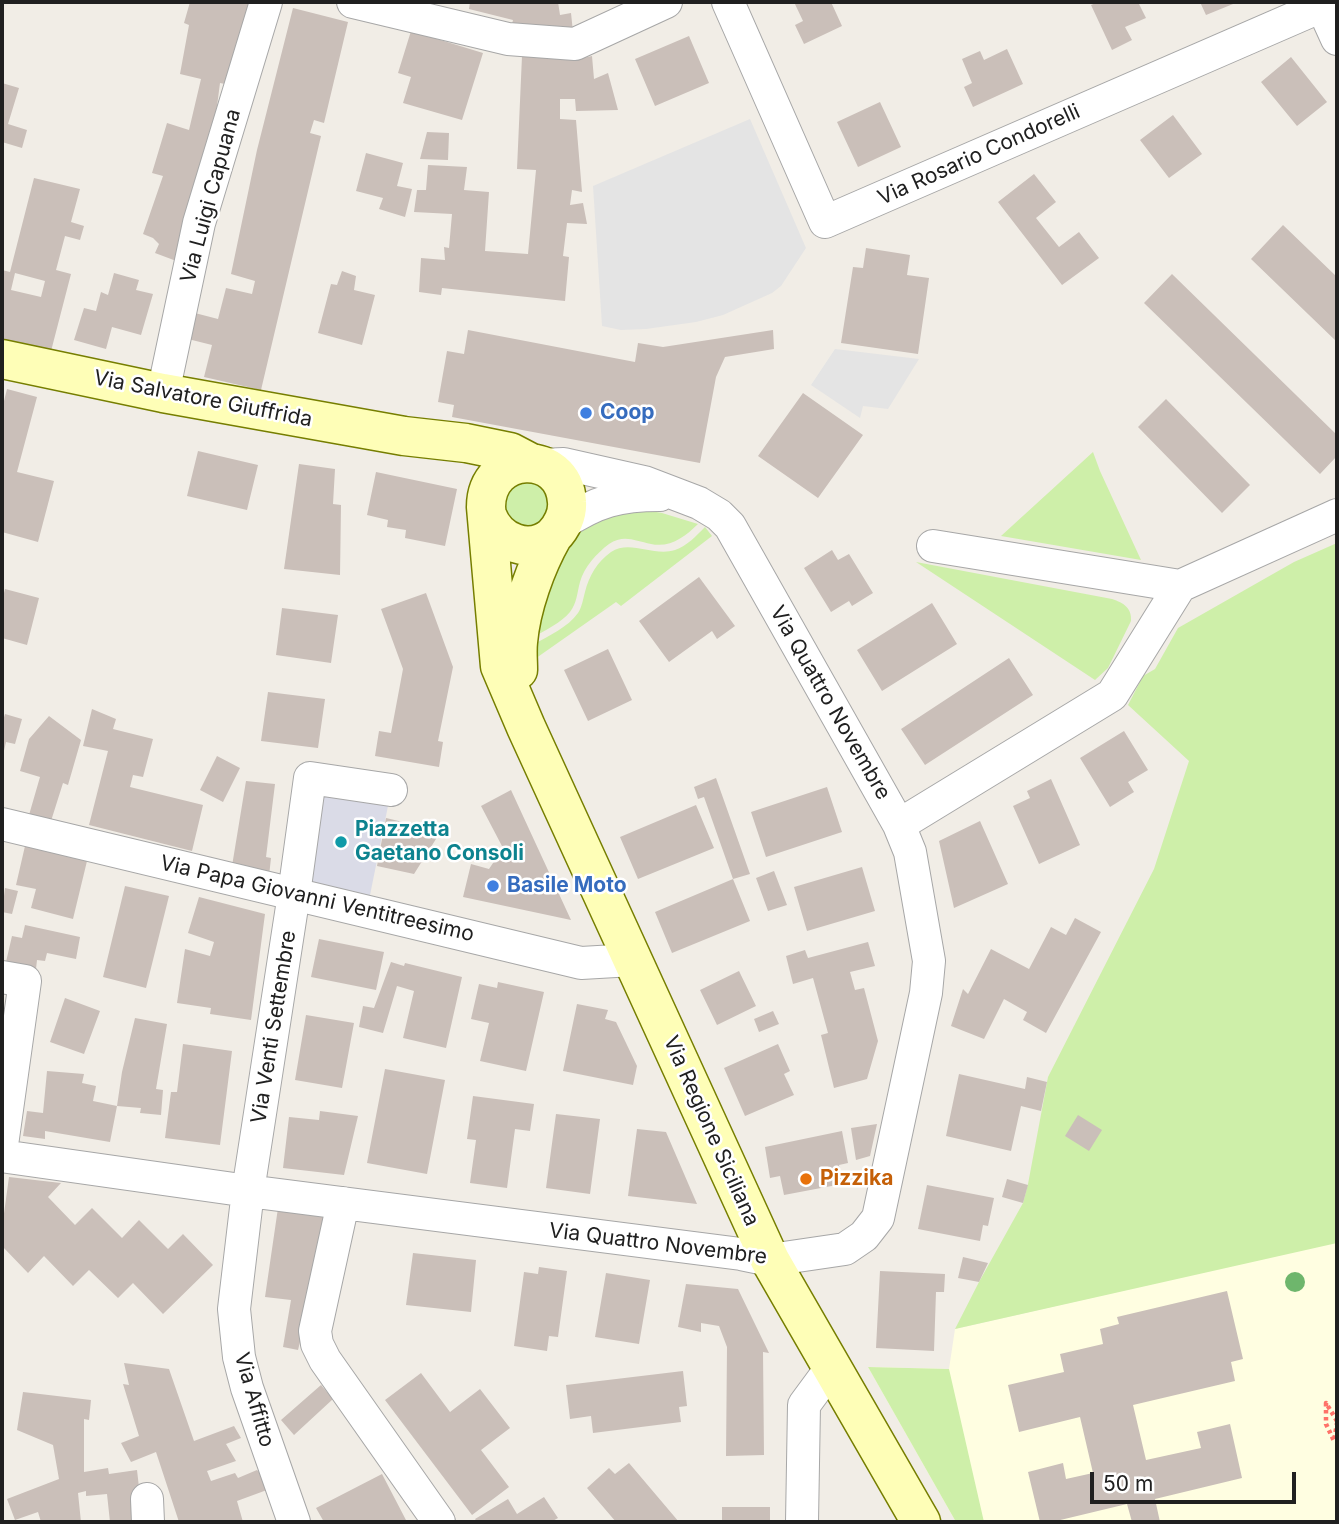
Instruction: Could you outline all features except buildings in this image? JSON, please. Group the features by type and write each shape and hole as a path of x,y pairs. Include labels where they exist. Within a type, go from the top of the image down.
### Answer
{"main road":[{"name":"Via Salvatore Giuffrida","path":"2,359 163,393 404,436"},
{"path":"404,436 466,443 510,452 553,472 566,492 568,508 540,559 524,611 518,642 519,680 526,727"},
{"path":"404,436 441,450 461,463 480,482 494,530 507,540 522,545 538,543 557,530"},
{"path":"526,727 500,666 486,507 490,484 500,472 515,464 535,464"},
{"name":"Via Regione Siciliana","path":"526,727 770,1260 921,1522"}],"street":[{"name":"Via Luigi Capuana","path":"163,393 200,223 266,2"},
{"path":"353,2 508,39 575,44 666,2"},
{"name":"Via Rosario Condorelli","path":"728,2 825,222 1322,6 1337,39"},
{"name":"Via Quattro Novembre","path":"2,1156 770,1260 845,1250 864,1236 878,1218 926,993 929,961 910,852 899,825 730,526 719,515 699,503 644,482 564,464 535,464"},
{"path":"557,530 581,511 599,503 636,495 679,495"},
{"path":"933,547 1180,586 1337,515"},
{"path":"899,825 1112,695 1180,586"},
{"name":"Via Venti Settembre","path":"248,1191 310,778 391,790"},
{"name":"Via Papa Giovanni Ventitreesimo","path":"2,824 581,962 633,960"},
{"path":"2,977 25,981 2,1145"},
{"name":"Via Affitto","path":"248,1191 234,1310 239,1357 247,1388 294,1522"},
{"path":"343,1203 315,1331 317,1344 325,1360 439,1522"},
{"path":"802,1522 804,1405 832,1367"}],"path":[{"path":"1326,1403 1337,1422 1334,1441 1326,1424 1326,1403"}],"shaded area":[{"path":"750,119 806,248 781,286 772,293 723,315 696,322 646,329 621,330 602,326 593,186"},
{"path":"835,349 919,359 888,409 863,406 860,418 811,385"},
{"name":"Piazzetta Gaetano Consoli","path":"310,778 391,791 367,910 294,894"},
{"path":"1337,1242 1337,1522 956,1522 868,1367 949,1369 955,1329"}],"green space":[{"path":"1093,452 1141,560 1001,536"},
{"path":"527,482 543,488 549,504 543,520 527,526 511,520 505,504 511,488"},
{"path":"639,509 698,524 671,543 658,545 625,539 609,544 585,571 570,612 558,623 534,637 559,552 595,516"},
{"path":"705,527 712,536 621,606 616,602 532,661 534,644 564,627 578,613 591,575 611,552 626,547 667,552 675,550"},
{"path":"1337,543 1337,1243 955,1329 1023,1203 1048,1077 1154,869 1189,761 1128,705 1143,676 1155,669 1178,628 1294,562"},
{"path":"916,562 1112,599 1126,607 1131,621 1108,668 1095,680"},
{"path":"868,1367 949,1369 984,1522 956,1522"}],"place":[{"name":"Coop","path":"586,413"},
{"name":"Piazzetta Gaetano Consoli","path":"341,842"},
{"name":"Basile Moto","path":"493,886"},
{"name":"Pizzika","path":"806,1179"}]}
